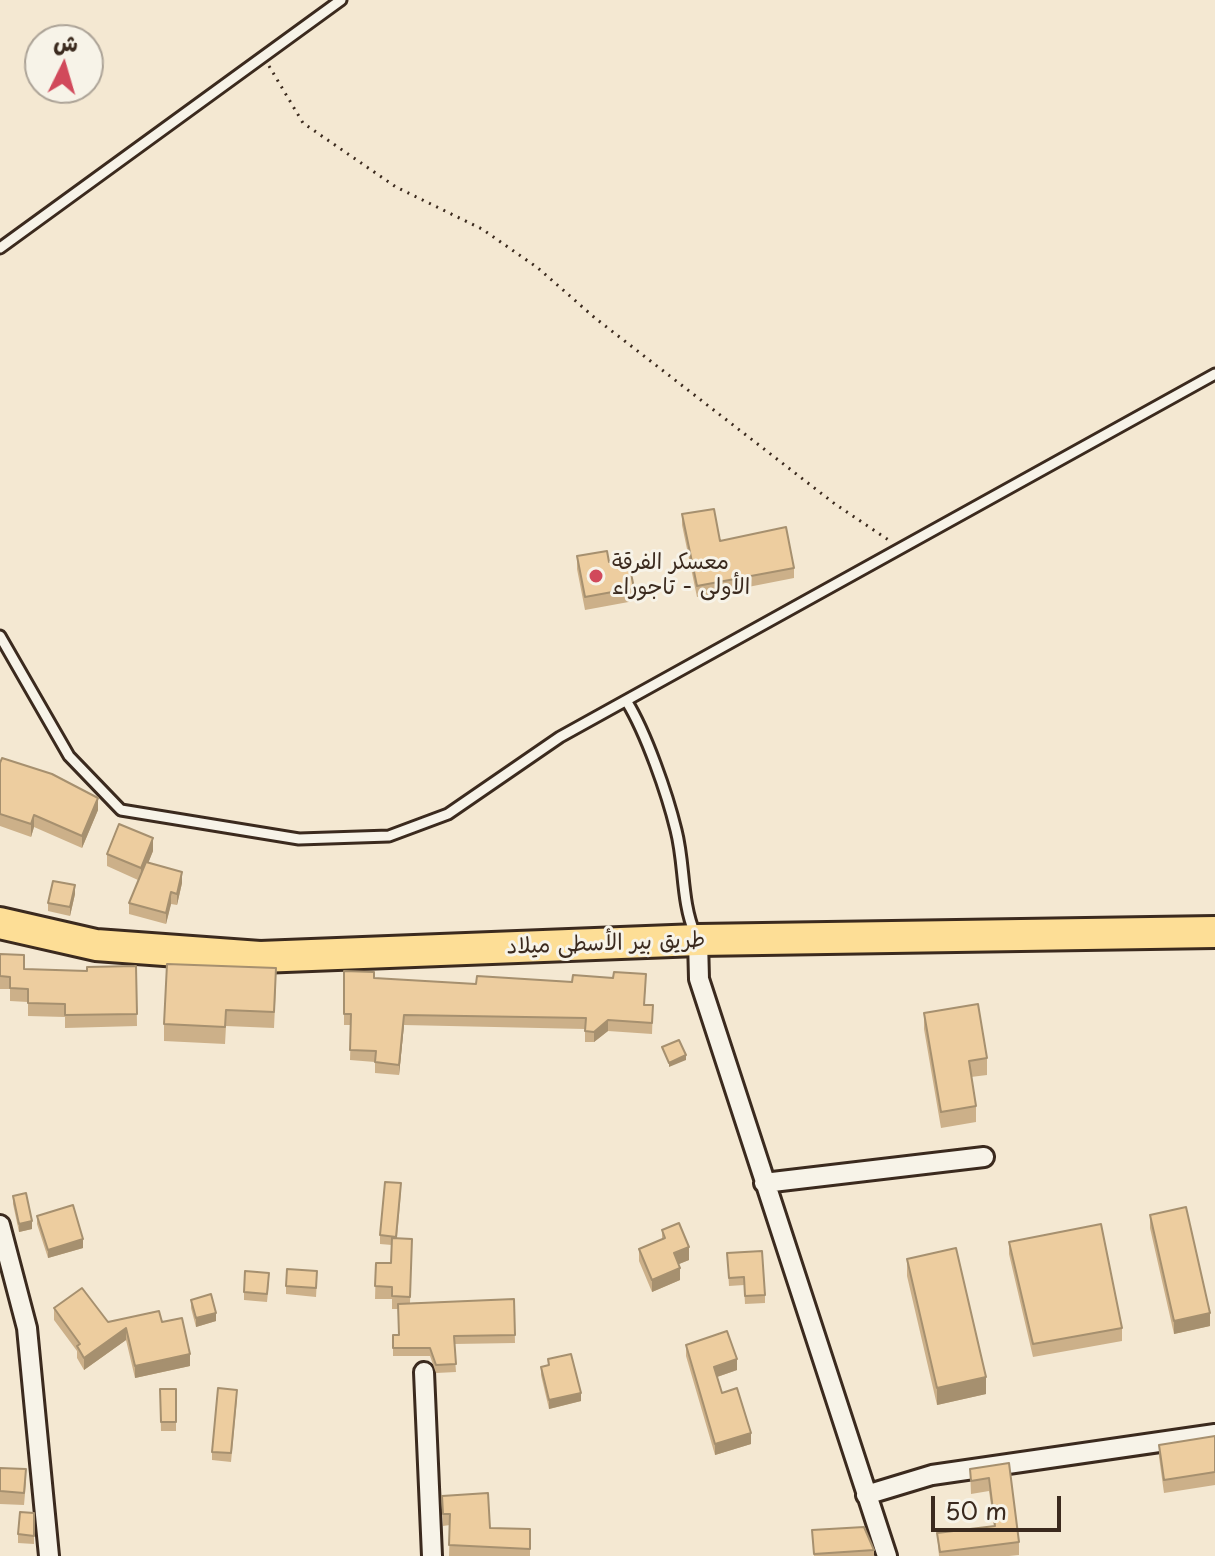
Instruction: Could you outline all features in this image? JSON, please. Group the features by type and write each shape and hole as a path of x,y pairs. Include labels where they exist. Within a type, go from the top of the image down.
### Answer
{"main road":[{"name":"طريق بير الأسطى ميلاد","path":"0,923 96,945 260,957 698,940 1215,932"}],"street":[{"path":"698,940 699,979 887,1556"},
{"path":"764,1183 984,1157"},
{"path":"0,1225 27,1328 49,1556"},
{"path":"424,1372 432,1556"},
{"path":"866,1495 932,1475 1215,1434"}],"lane":[{"path":"0,248 341,0"},
{"path":"0,636 69,756 121,810 299,839 389,836 448,814 560,737 1215,374"},
{"path":"627,702 638,720 676,830 686,913 698,940"}],"path":[{"path":"263,56 303,123 396,187 482,229 538,268 595,318 835,504 894,544"}],"building":[{"path":"714,509 720,541 786,527 794,568 697,586 682,514"},
{"path":"607,551 609,562 628,559 634,588 585,597 577,556"},
{"path":"2,758 52,774 98,798 82,836 34,815 31,824 0,814"},
{"path":"119,824 153,838 141,868 107,854"},
{"path":"146,862 182,872 177,894 171,892 166,913 129,903"},
{"path":"53,881 75,885 70,907 48,903"},
{"path":"0,954 24,955 24,969 87,971 87,967 136,966 137,1014 65,1015 65,1004 28,1003 28,989 10,988 10,977 0,976"},
{"path":"167,964 276,968 274,1012 226,1010 225,1027 164,1024"},
{"path":"344,971 374,972 374,978 476,984 477,976 572,982 573,975 613,978 614,972 646,974 644,1005 653,1005 652,1023 608,1020 594,1032 585,1031 586,1018 404,1015 399,1065 375,1062 376,1051 350,1050 351,1014 344,1014"},
{"path":"978,1004 987,1058 969,1061 976,1106 941,1112 924,1013"},
{"path":"679,1040 686,1055 669,1063 662,1047"},
{"path":"385,1182 401,1183 396,1237 380,1235"},
{"path":"26,1193 32,1221 19,1224 13,1196"},
{"path":"73,1205 83,1239 48,1250 37,1216"},
{"path":"1186,1207 1210,1313 1174,1321 1150,1215"},
{"path":"679,1223 689,1247 674,1253 680,1268 652,1280 639,1249 665,1238 662,1230"},
{"path":"1101,1224 1122,1328 1033,1344 1009,1242"},
{"path":"392,1238 412,1239 410,1297 392,1296 392,1287 375,1286 376,1263 391,1263"},
{"path":"956,1248 986,1377 937,1388 907,1259"},
{"path":"762,1251 765,1295 745,1296 744,1277 729,1278 727,1253"},
{"path":"287,1269 317,1271 316,1288 286,1286"},
{"path":"245,1271 269,1273 267,1294 244,1292"},
{"path":"82,1288 108,1322 159,1311 162,1322 182,1318 190,1354 135,1366 126,1328 84,1358 77,1346 80,1344 54,1308"},
{"path":"211,1294 216,1313 196,1318 191,1300"},
{"path":"514,1299 515,1335 454,1336 456,1364 436,1365 430,1348 393,1348 393,1335 399,1335 398,1304"},
{"path":"727,1331 737,1359 714,1367 722,1393 737,1388 751,1433 715,1444 686,1345"},
{"path":"571,1354 581,1393 549,1400 541,1367 549,1365 548,1359"},
{"path":"218,1388 237,1390 231,1453 212,1452"},
{"path":"160,1389 176,1389 176,1422 161,1422"},
{"path":"1215,1436 1215,1472 1164,1480 1159,1445"},
{"path":"1009,1463 1019,1542 940,1552 937,1533 995,1526 989,1478 971,1481 970,1469"},
{"path":"0,1468 26,1469 24,1493 0,1491"},
{"path":"488,1493 490,1528 530,1529 530,1549 449,1545 450,1514 443,1514 442,1496"},
{"path":"20,1512 34,1513 34,1536 18,1534"},
{"path":"864,1527 874,1550 814,1554 812,1530"}],"place":[{"name":"معسكر الفرقة الأولى - تاجوراء","path":"596,576"}]}
